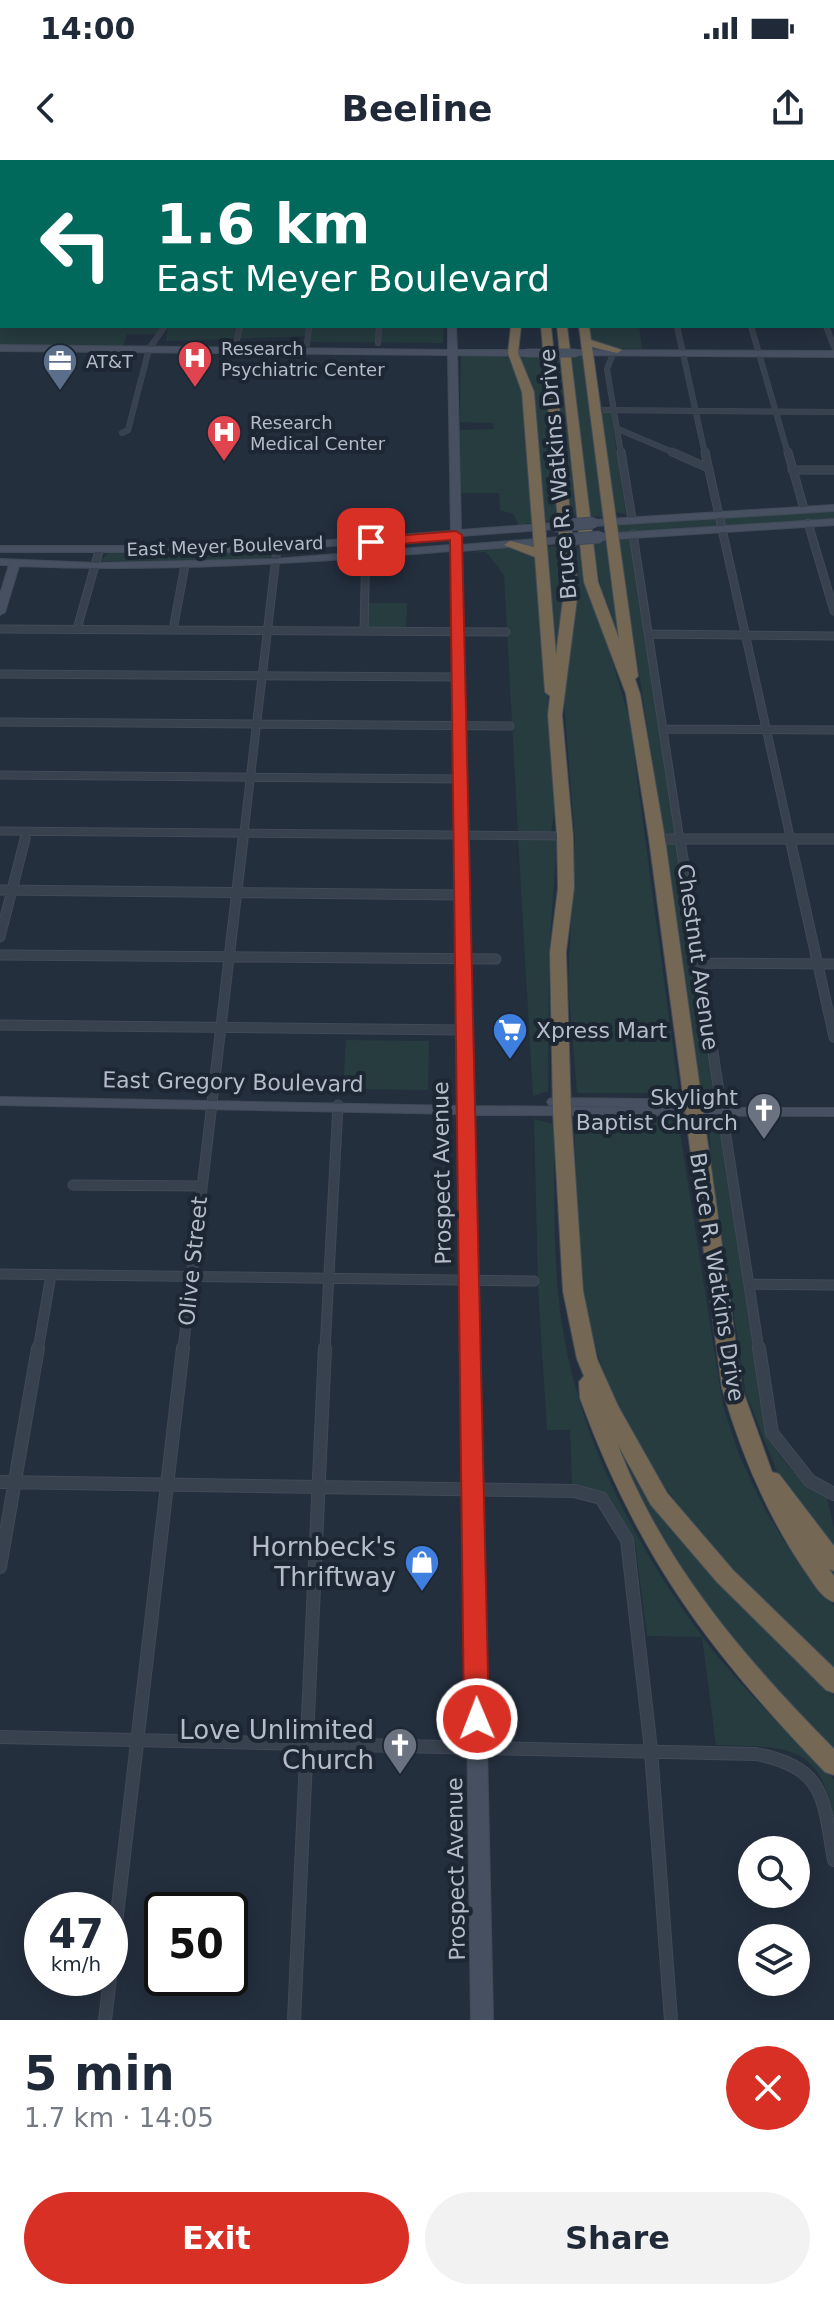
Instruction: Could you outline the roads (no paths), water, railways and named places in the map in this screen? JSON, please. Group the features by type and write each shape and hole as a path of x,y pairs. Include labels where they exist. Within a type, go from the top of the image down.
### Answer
{"highway":[{"path":"516,328 513,351 528,392 545,538 555,715"},
{"name":"Bruce R. Watkins Drive","path":"546,328 571,591 555,715 566,888 558,952 562,1107 573,1291 587,1359 607,1406 659,1499 725,1576 834,1683"},
{"name":"Bruce R. Watkins Drive","path":"562,328 591,582 633,694 657,839 722,1336 732,1388 750,1452 779,1516 834,1593"},
{"path":"584,328 582,349 596,410 607,531 633,694"},
{"path":"582,349 615,352"},
{"path":"510,545 527,548 545,538"},
{"path":"587,1359 590,1398 606,1446 624,1490 666,1566 763,1694 834,1765"},
{"path":"750,1452 834,1562"}],"main road":[{"name":"Prospect Avenue","path":"452,328 482,2020"},
{"path":"0,348 582,349"},
{"path":"615,352 834,354"},
{"name":"East Meyer Boulevard","path":"4,549 277,548 456,535 561,540 607,531 632,519 834,508"},
{"name":"East Meyer Boulevard","path":"545,538 593,523 607,531 633,534 834,522"},
{"name":"East Meyer Boulevard","path":"0,562 95,566 275,562 510,545"},
{"path":"4,549 5,557 14,564"},
{"path":"14,564 30,560 32,550"},
{"path":"0,612 14,564"},
{"name":"East Gregory Boulevard","path":"0,1101 465,1109 691,1107 830,1112"}],"street":[{"path":"122,433 128,430 149,349 164,328"},
{"path":"235,349 240,328"},
{"path":"307,344 309,328"},
{"path":"378,343 379,328"},
{"path":"677,328 834,1037"},
{"path":"752,328 804,509"},
{"path":"827,328 834,347"},
{"path":"615,352 607,369 632,519"},
{"path":"596,410 834,412"},
{"path":"618,429 708,468"},
{"path":"792,470 834,470"},
{"path":"808,523 834,611"},
{"name":"Chestnut Avenue","path":"633,534 772,1433 810,1481 834,1494"},
{"path":"364,631 366,543"},
{"name":"Olive Street","path":"119,1892 277,548"},
{"path":"77,629 99,551"},
{"path":"173,630 185,565"},
{"path":"0,629 506,632"},
{"path":"650,634 834,636"},
{"path":"0,674 458,677"},
{"path":"0,722 510,726"},
{"path":"663,729 834,730"},
{"path":"0,775 460,779"},
{"path":"0,831 565,836"},
{"path":"0,937 27,831"},
{"path":"657,839 834,839"},
{"path":"0,890 462,895"},
{"path":"0,955 496,959"},
{"path":"699,963 834,964"},
{"path":"0,1025 464,1030"},
{"path":"294,2020 327,1278 338,1105"},
{"path":"73,1185 201,1186"},
{"path":"0,1274 534,1281"},
{"path":"0,1567 51,1275"},
{"path":"749,1284 834,1285"},
{"path":"0,1482 574,1491 601,1498 627,1540 651,1750 671,2020"},
{"path":"0,1737 725,1751 781,1756 800,1764 823,1799 834,1860"},
{"name":"Olive Street","path":"105,2020 108,1996"}],"place":[{"name":"Research Psychiatric Center","path":"195,389"},
{"name":"AT&T","path":"60,392"},
{"name":"Research Medical Center","path":"224,463"},
{"name":"Xpress Mart","path":"510,1061"},
{"name":"Skylight Baptist Church","path":"764,1141"},
{"name":"Hornbeck's Thriftway","path":"422,1593"},
{"name":"Love Unlimited Church","path":"400,1776"}]}
